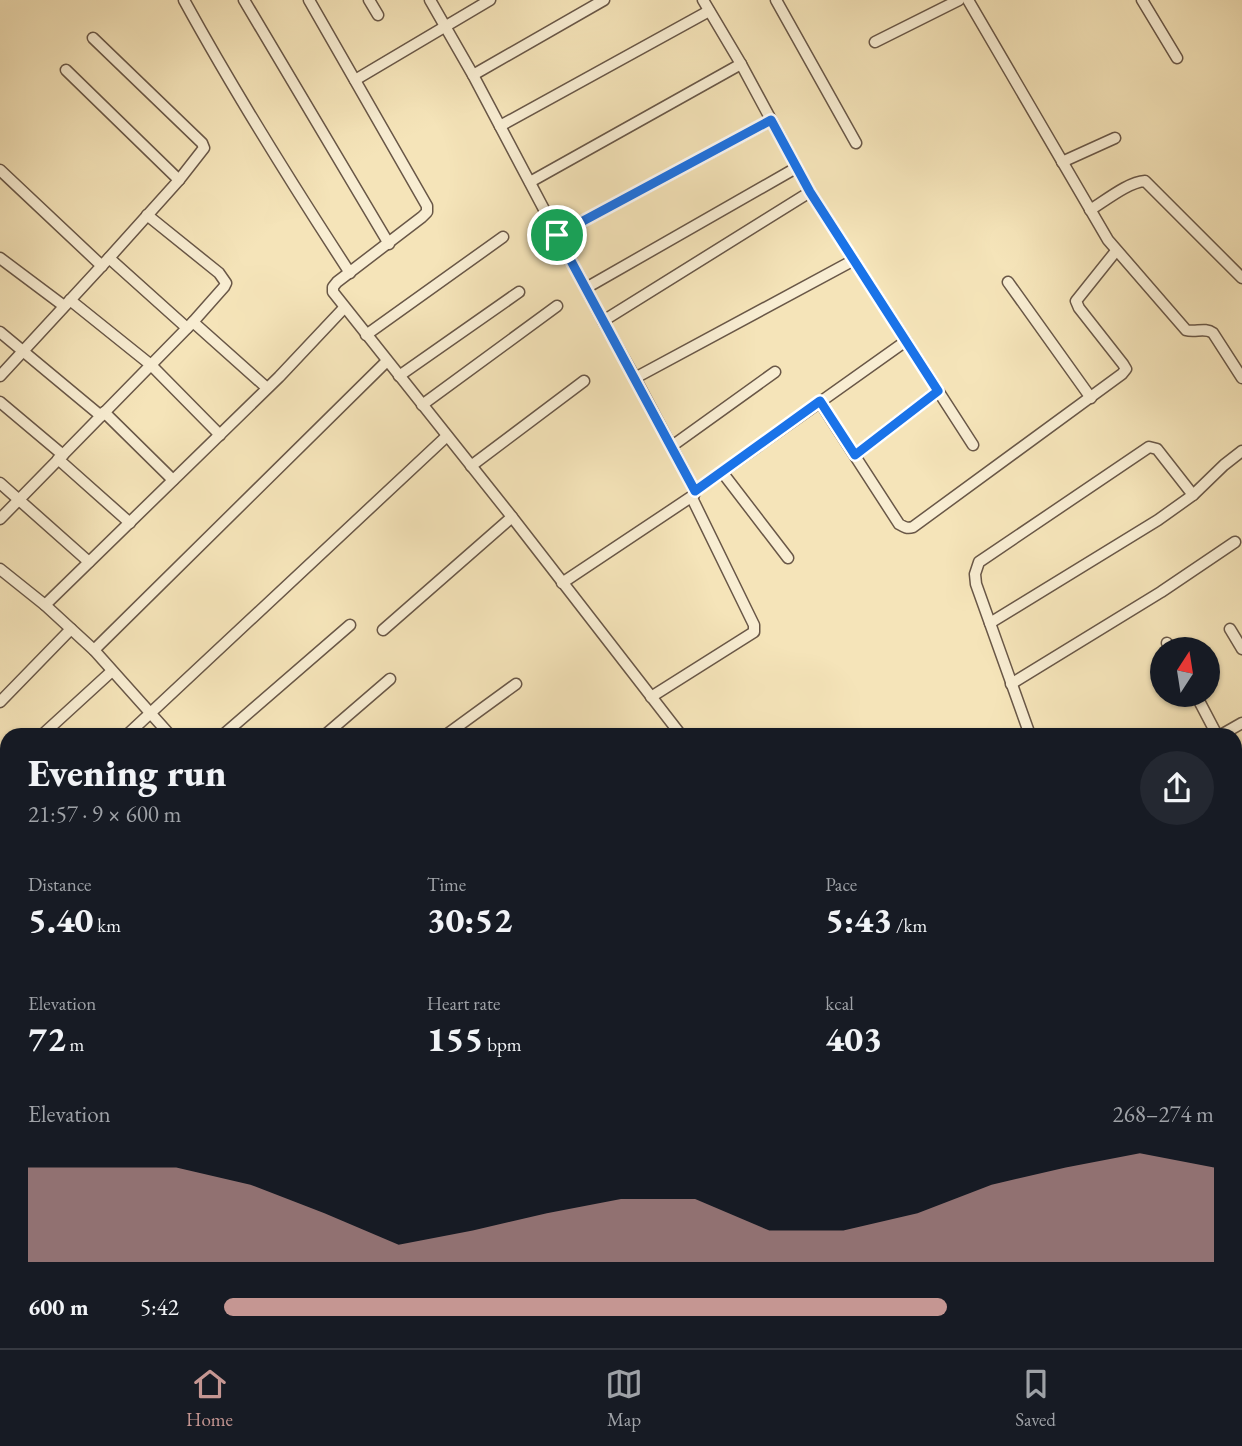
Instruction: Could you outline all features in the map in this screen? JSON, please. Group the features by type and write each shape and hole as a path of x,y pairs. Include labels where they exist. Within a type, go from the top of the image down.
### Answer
{"street":[{"path":"184,0 213,52 350,273"},
{"path":"244,0 389,244"},
{"path":"309,0 427,206 427,212 422,217 333,286 332,292 512,517 675,728"},
{"path":"369,0 378,15"},
{"path":"430,0 672,446 694,493 692,498 754,628 750,636 651,697"},
{"path":"355,80 490,0"},
{"path":"473,75 604,0"},
{"path":"703,0 810,192 973,445"},
{"path":"776,0 856,143"},
{"path":"875,42 959,0"},
{"path":"968,0 1116,251 1185,330 1206,330 1213,333 1242,378"},
{"path":"1142,0 1177,58"},
{"path":"500,126 709,11"},
{"path":"0,376 106,262 203,150 204,145 93,38"},
{"path":"530,182 741,64"},
{"path":"66,70 179,180"},
{"path":"557,235 771,120"},
{"path":"1062,162 1115,138"},
{"path":"586,288 796,168"},
{"path":"0,170 106,262 268,388"},
{"path":"1090,210 1132,184 1145,181 1242,278"},
{"path":"603,321 810,192"},
{"path":"0,519 190,325 226,283 219,273 147,215"},
{"path":"366,335 503,237"},
{"path":"820,401 899,524 908,528 985,476 1118,379 1126,369 1079,308 1076,300 1116,251"},
{"path":"0,258 67,303 150,365 220,435"},
{"path":"635,378 854,260"},
{"path":"1007,282 1091,398"},
{"path":"399,376 519,292"},
{"path":"422,405 556,306"},
{"path":"45,606 268,388 344,308"},
{"path":"0,332 103,414 173,481"},
{"path":"562,583 694,493 906,341"},
{"path":"94,650 387,361"},
{"path":"672,446 775,372"},
{"path":"471,466 584,381"},
{"path":"855,455 938,391"},
{"path":"0,402 130,523"},
{"path":"135,728 447,436"},
{"path":"1027,728 976,584 975,574 979,562 1145,448 1157,449 1193,495"},
{"path":"990,623 1158,520 1193,495 1242,451"},
{"path":"722,472 788,558"},
{"path":"0,483 89,562"},
{"path":"383,630 512,517"},
{"path":"1011,684 1161,592 1236,542"},
{"path":"0,569 94,650 163,728"},
{"path":"231,728 350,625"},
{"path":"0,702 71,629"},
{"path":"1230,629 1242,649"},
{"path":"50,728 113,671"},
{"path":"333,728 390,679"},
{"path":"456,728 516,684"},
{"path":"1202,707 1215,728"}],"route":[{"path":"771,120 810,192 938,391 855,455 820,401 695,491 557,235 771,120"}]}
